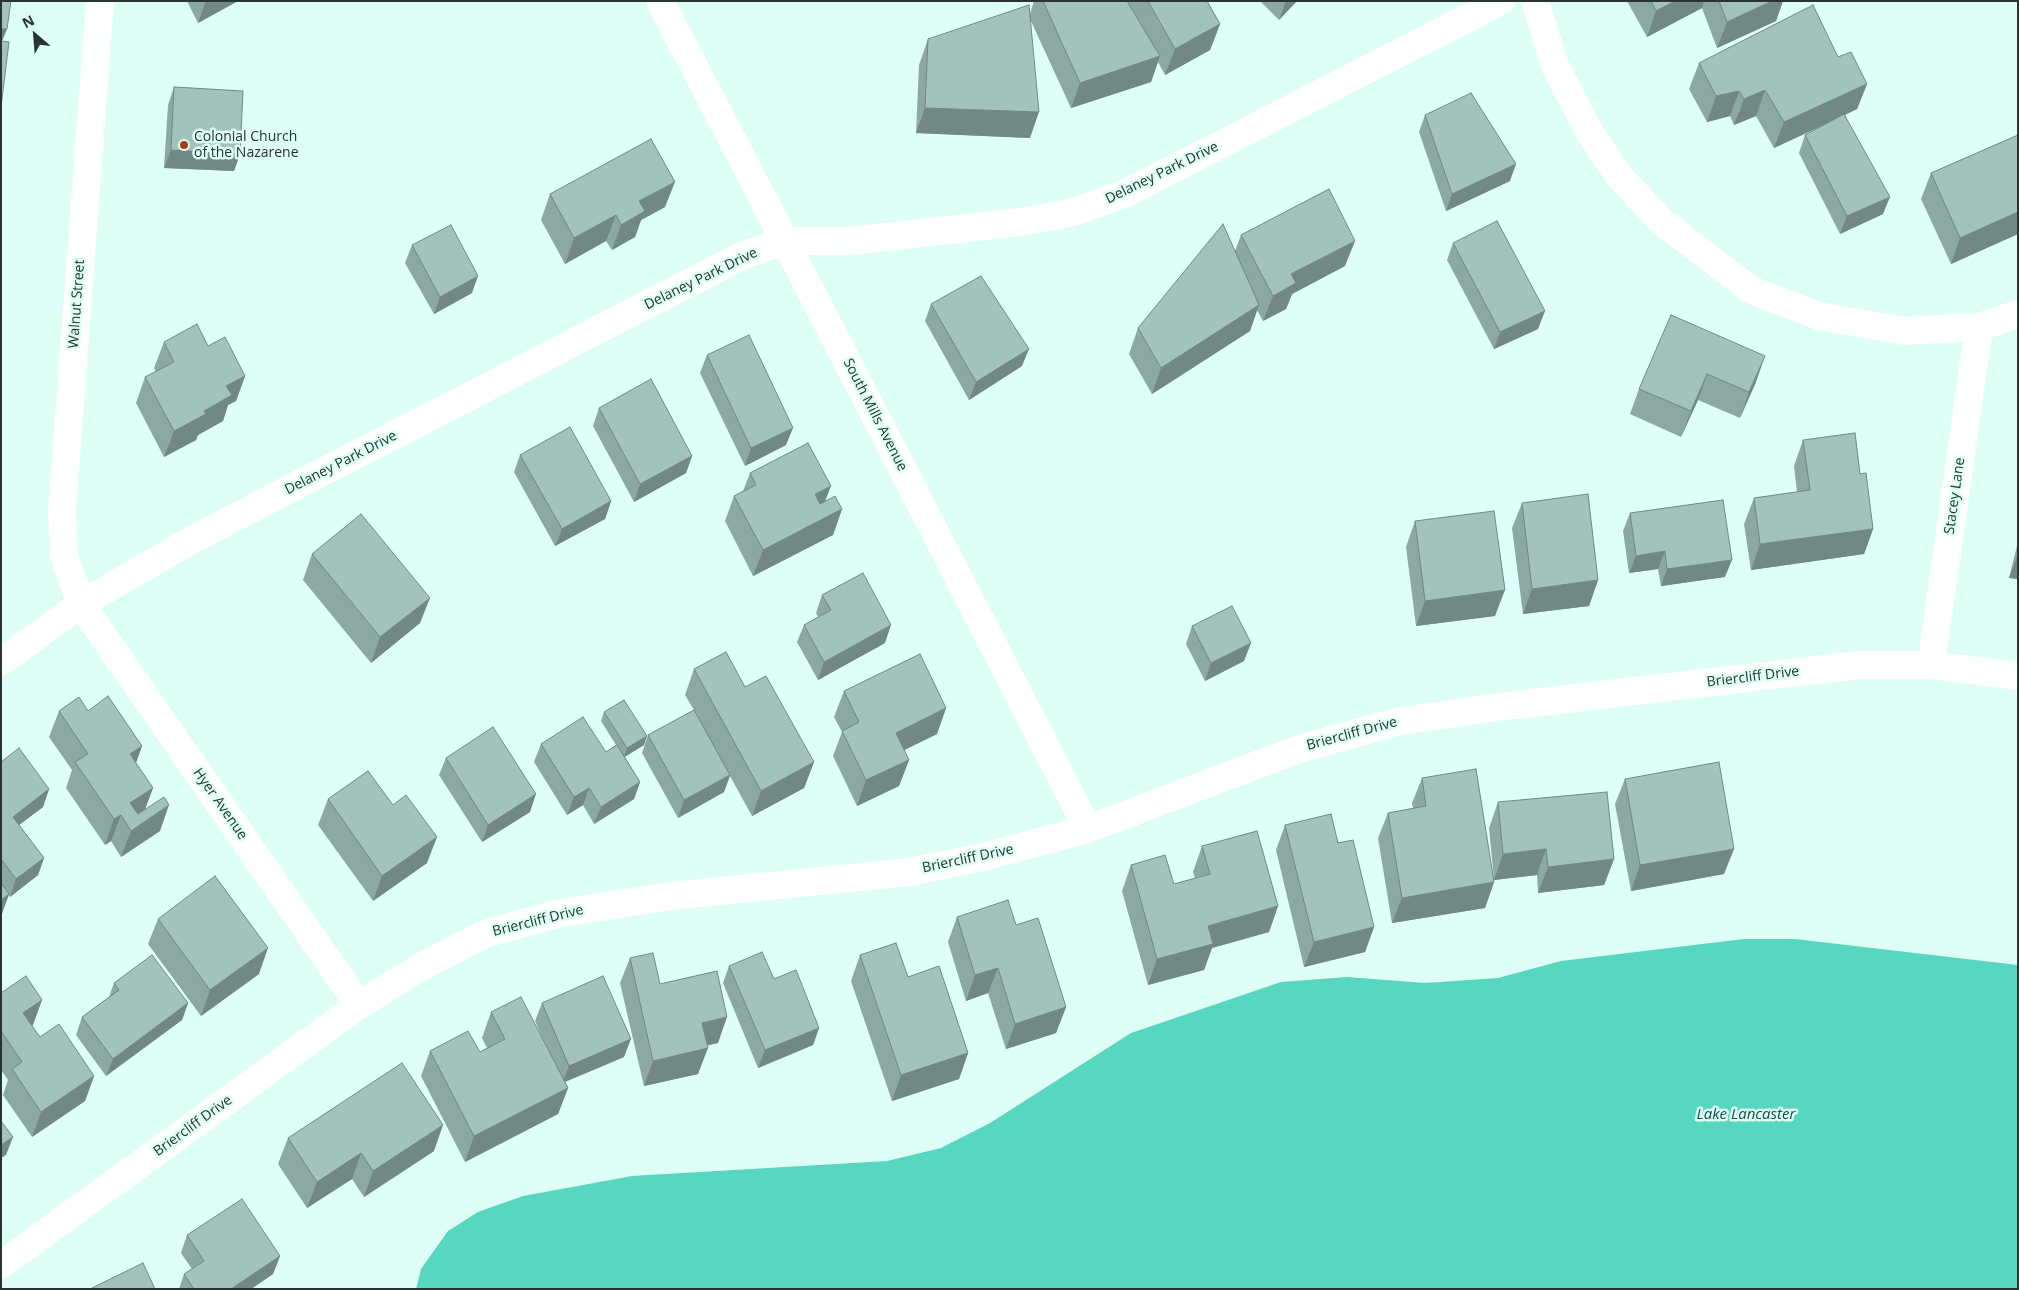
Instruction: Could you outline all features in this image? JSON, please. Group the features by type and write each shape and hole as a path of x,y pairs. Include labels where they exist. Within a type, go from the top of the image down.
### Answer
{"street":[{"name":"Walnut Street","path":"81,604 64,556 62,511 100,1"},
{"name":"South Mills Avenue","path":"660,1 786,241 1088,829"},
{"name":"Delaney Park Drive","path":"1,662 81,604 197,537 741,256 786,241 849,241 1028,221 1074,212 1126,193 1501,1"},
{"path":"1535,1 1554,66 1590,133 1618,176 1660,220 1751,290 1819,316 1904,330 1979,328 2018,314"},
{"name":"Stacey Lane","path":"1931,664 1979,328"},
{"name":"Hyer Avenue","path":"81,604 359,1005"},
{"name":"Briercliff Drive","path":"1,1265 359,1005 419,968 485,934 556,914 670,896 910,872 987,856 1088,829 1299,749 1400,721 1506,706 1859,665 1931,664 2018,676"}],"water":[{"name":"Lake Lancaster","path":"1744,939 1795,939 2018,965 2018,1289 416,1289 421,1269 448,1231 478,1212 523,1196 632,1176 887,1161 941,1148 990,1123 1131,1033 1281,982 1347,977 1425,983 1498,978 1561,961"}],"building":[{"path":"1,1 11,1 7,29 1,29"},
{"path":"1043,1 1127,1 1160,56 1080,83"},
{"path":"1148,1 1207,1 1220,24 1175,49"},
{"path":"1651,1 1675,1 1656,11"},
{"path":"1719,1 1772,1 1727,22"},
{"path":"1029,5 1039,112 925,108 928,39"},
{"path":"1813,5 1838,57 1851,52 1867,84 1784,122 1765,90 1744,99 1739,91 1716,96 1699,63"},
{"path":"1,41 9,42 1,107"},
{"path":"174,87 243,91 240,154 171,150"},
{"path":"1471,93 1516,164 1452,194 1425,115"},
{"path":"1844,114 1890,197 1847,216 1805,135"},
{"path":"2018,135 2018,212 1960,238 1931,173"},
{"path":"651,139 675,182 639,201 645,211 621,225 616,215 574,238 550,194"},
{"path":"1329,189 1355,241 1291,274 1296,283 1273,296 1241,235"},
{"path":"1497,221 1545,311 1500,332 1453,243"},
{"path":"1223,224 1259,305 1161,368 1138,328"},
{"path":"451,225 478,276 440,297 412,245"},
{"path":"981,276 1029,349 976,382 931,304"},
{"path":"1671,315 1765,356 1749,392 1707,374 1691,411 1639,389"},
{"path":"197,324 208,346 225,337 245,376 226,386 232,395 204,411 206,414 174,431 145,377 174,362 164,342"},
{"path":"749,335 793,428 751,448 707,355"},
{"path":"651,379 692,456 640,484 599,408"},
{"path":"570,427 611,501 562,529 520,455"},
{"path":"1855,433 1860,474 1866,473 1873,529 1760,544 1754,498 1810,490 1803,440"},
{"path":"808,443 831,486 815,494 820,504 835,496 842,509 763,550 734,496 756,485 750,473"},
{"path":"1588,494 1598,580 1532,589 1522,503"},
{"path":"1723,500 1732,560 1667,569 1665,551 1636,556 1630,513"},
{"path":"1494,511 1505,590 1425,601 1415,521"},
{"path":"361,514 430,598 380,637 312,554"},
{"path":"863,573 891,625 824,662 804,625 831,610 822,595"},
{"path":"1232,606 1251,643 1211,663 1192,626"},
{"path":"726,652 745,687 766,676 814,762 761,791 694,669"},
{"path":"920,654 946,708 896,733 909,760 866,780 842,731 859,722 844,691"},
{"path":"108,696 142,746 130,754 153,788 130,803 138,814 164,797 169,805 131,831 121,815 114,819 75,762 88,754 59,711 79,697 88,711"},
{"path":"624,700 647,736 627,748 604,712"},
{"path":"694,710 730,775 684,800 648,735"},
{"path":"583,717 606,752 617,745 640,782 601,807 589,788 574,797 541,744"},
{"path":"493,727 536,794 488,825 446,758"},
{"path":"19,748 49,789 13,817 44,858 16,879 1,859 1,762"},
{"path":"1719,762 1734,849 1640,865 1625,779"},
{"path":"1476,769 1494,882 1402,898 1388,813 1426,806 1422,778"},
{"path":"368,771 393,805 406,795 437,837 382,876 328,799"},
{"path":"1607,792 1614,859 1548,867 1546,849 1503,854 1498,802"},
{"path":"1331,814 1338,843 1353,840 1374,927 1314,942 1285,825"},
{"path":"1257,831 1278,906 1208,926 1213,944 1157,959 1131,865 1165,855 1174,884 1210,874 1202,846"},
{"path":"215,876 268,948 210,990 158,919"},
{"path":"1,883 9,894 1,900"},
{"path":"1008,900 1016,925 1038,918 1066,1007 1015,1024 998,968 975,975 957,917"},
{"path":"896,943 908,977 939,966 968,1053 901,1075 860,955"},
{"path":"762,952 774,979 796,970 819,1028 765,1050 729,966"},
{"path":"653,953 660,984 717,971 727,1017 702,1023 708,1048 653,1061 630,958"},
{"path":"152,955 188,1003 113,1059 82,1017 119,990 114,983"},
{"path":"26,976 42,1000 23,1013 40,1037 59,1024 94,1076 41,1112 12,1069 22,1062 1,1031 1,993"},
{"path":"603,976 631,1039 569,1066 542,1003"},
{"path":"521,997 568,1088 474,1136 430,1051 468,1031 480,1052 505,1039 491,1012"},
{"path":"402,1063 443,1125 373,1171 361,1153 317,1182 288,1138"},
{"path":"1,1121 13,1137 1,1145"},
{"path":"242,1199 280,1256 231,1289 194,1289 184,1274 204,1261 187,1235"},
{"path":"143,1263 155,1289 90,1289"}],"place":[{"name":"Colonial Church of the Nazarene","path":"184,145"}]}
